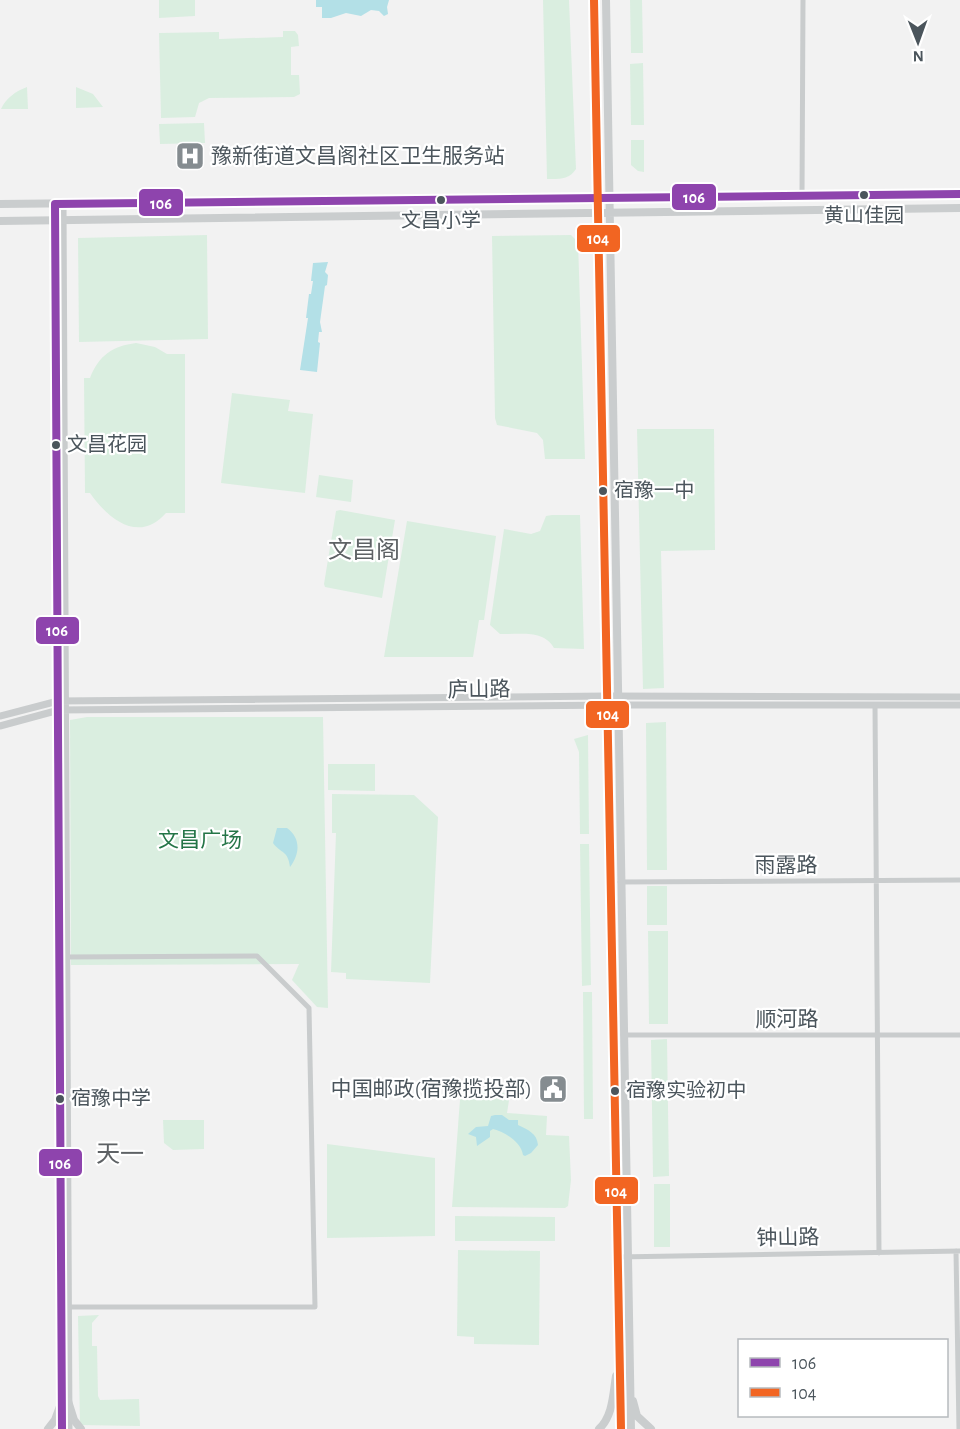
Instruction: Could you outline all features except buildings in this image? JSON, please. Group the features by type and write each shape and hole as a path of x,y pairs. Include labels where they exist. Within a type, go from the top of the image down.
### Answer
{"main road":[{"path":"594,0 621,1429"},
{"path":"606,0 630,1429"},
{"path":"0,204 960,194"},
{"path":"0,221 960,208"},
{"path":"629,1355 634,1406 642,1423 651,1429"},
{"path":"599,1429 606,1421 610,1411 619,1356"},
{"path":"48,1429 65,1401"},
{"path":"65,1401 81,1429"}],"street":[{"path":"801,195 803,0"},
{"path":"59,204 62,710 58,958 65,1307"},
{"name":"庐山路","path":"0,716 62,701 619,701 960,696"},
{"name":"庐山路","path":"0,726 62,710 607,701"},
{"name":"庐山路","path":"619,701 960,705"},
{"path":"875,705 879,1253"},
{"path":"62,710 66,957 65,1401 62,1429"},
{"name":"雨露路","path":"612,882 960,880"},
{"path":"58,958 257,956 309,1008 315,1307 65,1307"},
{"name":"顺河路","path":"614,1035 960,1035"},
{"path":"958,1251 959,1429"},
{"name":"钟山路","path":"617,1257 958,1251"},
{"path":"65,1401 69,1429"}],"green space":[{"path":"159,0 195,0 195,16 159,18"},
{"path":"543,0 569,0 576,169 567,177 560,179 547,179"},
{"path":"630,0 642,0 643,53 631,53"},
{"path":"283,31 295,31 298,35 299,46 291,47 291,75 299,75 300,94 294,97 209,98 199,103 195,117 161,118 159,33 219,32 219,39 283,37"},
{"path":"643,63 644,125 631,125 630,64"},
{"path":"27,87 28,109 1,109 12,95"},
{"path":"76,87 93,94 103,107 76,108"},
{"path":"204,123 205,143 160,144 159,124"},
{"path":"631,140 644,140 644,172 638,171 631,165"},
{"path":"207,235 208,339 79,342 78,238"},
{"path":"571,235 578,242 585,459 545,459 543,440 537,433 497,425 495,418 492,236"},
{"path":"136,343 155,347 167,354 185,354 185,513 166,513 156,522 145,527 135,527 115,519 97,503 90,493 85,493 84,378 90,378 98,363 108,353 120,346"},
{"path":"232,393 290,400 288,411 313,414 305,493 221,483"},
{"path":"637,429 714,429 715,550 661,551 664,688 643,689"},
{"path":"319,475 353,480 351,502 316,497"},
{"path":"336,511 395,520 382,598 325,587"},
{"path":"580,515 584,649 554,648 544,638 537,635 500,634 490,625 504,529 531,534 540,531 546,516"},
{"path":"407,521 496,536 484,620 479,620 473,657 384,657"},
{"name":"文昌广场","path":"87,717 323,717 328,1008 317,1007 292,980 299,964 71,965 70,720"},
{"path":"666,722 667,870 647,870 646,723"},
{"path":"588,735 589,834 580,834 579,752 574,739"},
{"path":"328,764 375,764 375,791 328,790"},
{"path":"332,794 414,795 438,817 430,983 346,979 346,973 331,972 336,833 332,833"},
{"path":"580,844 589,844 591,985 582,986"},
{"path":"647,886 667,886 667,925 647,925"},
{"path":"648,931 668,931 668,1024 649,1024"},
{"path":"583,992 592,992 593,1119 584,1119"},
{"path":"667,1039 669,1176 653,1177 651,1040"},
{"path":"461,1086 510,1094 507,1113 547,1116 546,1135 569,1136 571,1180 568,1206 565,1208 452,1207"},
{"path":"163,1120 204,1120 204,1149 173,1150 164,1143"},
{"path":"327,1144 435,1158 435,1236 327,1238"},
{"path":"654,1184 670,1184 670,1247 654,1247"},
{"path":"455,1216 555,1217 555,1241 455,1241"},
{"path":"458,1250 540,1251 539,1345 474,1344 474,1337 457,1336"},
{"path":"99,1315 92,1323 92,1346 97,1346 98,1396 100,1400 139,1399 140,1426 80,1425 78,1316"}],"water":[{"path":"316,0 389,0 388,14 384,16 379,11 371,10 361,16 346,13 331,18 322,18 322,7 316,7"},
{"path":"328,262 325,272 328,275 327,285 320,322 322,332 319,332 318,342 320,343 317,372 300,370 308,318 306,318 309,294 311,294 313,281 311,281 313,263"},
{"path":"277,828 287,828 297,841 296,857 290,867 286,855 273,843"},
{"path":"502,1115 509,1120 518,1120 518,1125 534,1135 538,1145 525,1156 512,1138 493,1129 490,1131 490,1137 477,1146 476,1137 468,1134 476,1127 488,1126 491,1116"}],"transit line":[{"name":"104","path":"594,0 621,1429"},
{"name":"106","path":"62,1429 55,204 960,194"}],"place":[{"name":"豫新街道文昌阁社区卫生服务站","path":"190,156"},
{"name":"黄山佳园","path":"864,195"},
{"name":"文昌小学","path":"441,200"},
{"name":"文昌花园","path":"56,445"},
{"name":"宿豫一中","path":"603,491"},
{"name":"中国邮政(宿豫揽投部)","path":"553,1089"},
{"name":"宿豫实验初中","path":"615,1091"},
{"name":"宿豫中学","path":"60,1099"}],"district":[{"name":"文昌阁","path":"364,551"},
{"name":"天一","path":"120,1155"}]}
